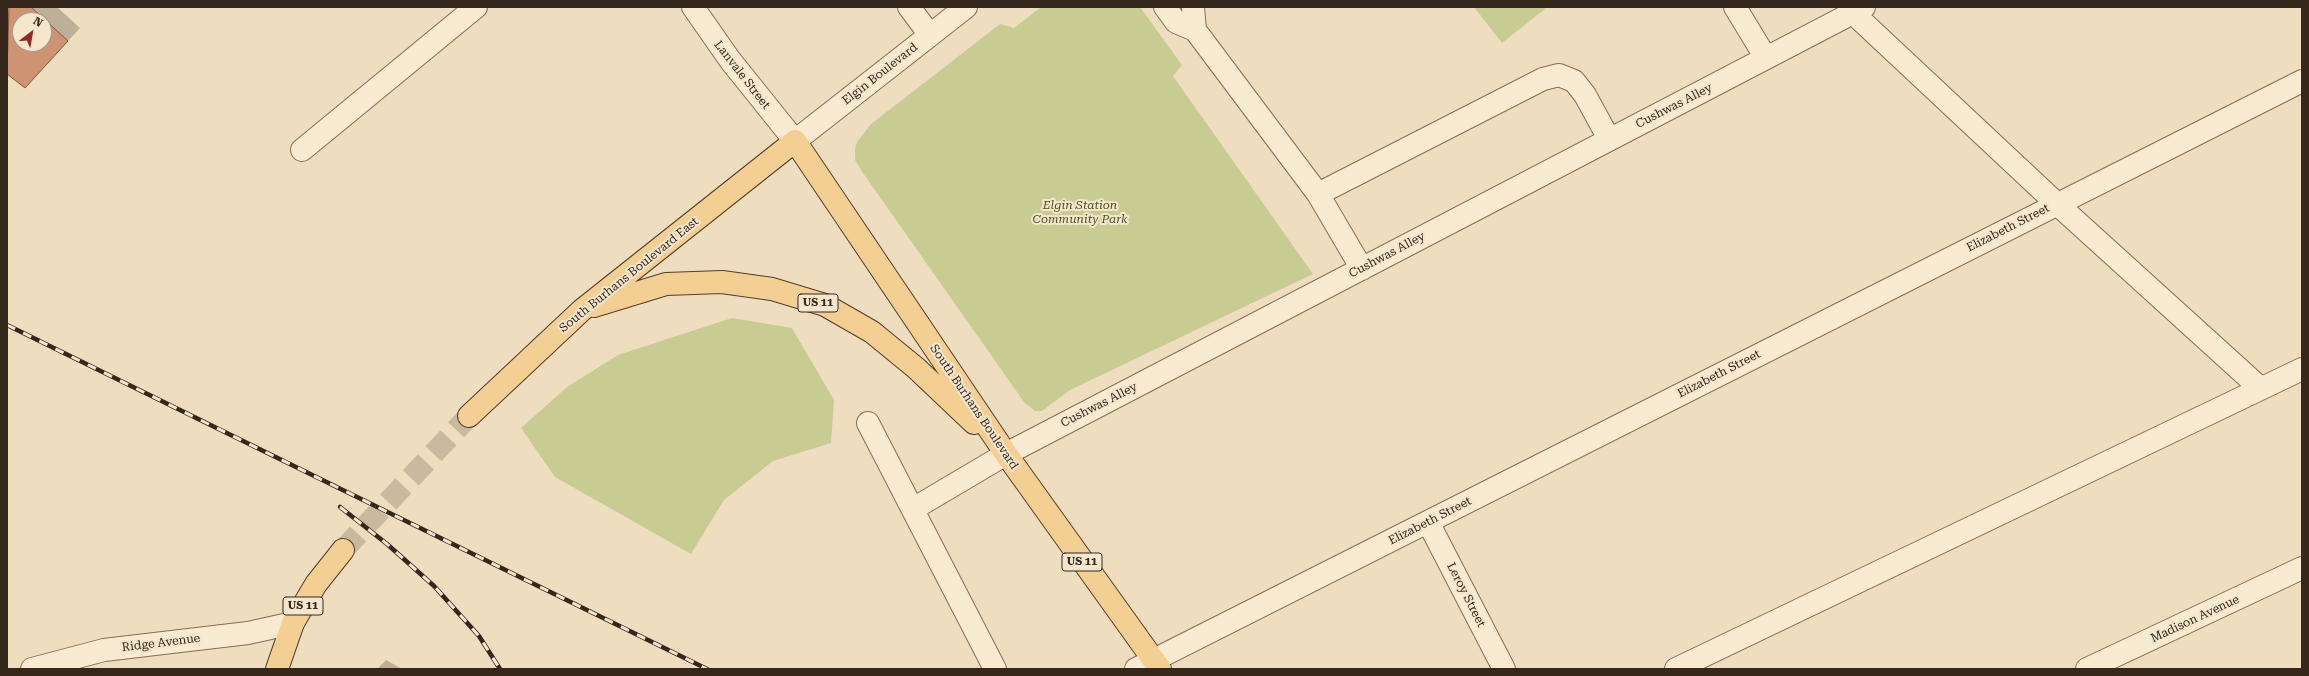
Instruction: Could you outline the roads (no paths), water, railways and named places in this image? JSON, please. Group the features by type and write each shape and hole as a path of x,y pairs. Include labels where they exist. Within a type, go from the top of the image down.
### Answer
{"main road":[{"name":"South Burhans Boulevard East","path":"469,416 582,310 795,141"},
{"name":"South Burhans Boulevard","path":"795,141 1150,666"},
{"name":"US 11","path":"582,310 666,284 722,282 772,289 825,305 872,332 916,368 1006,454"},
{"name":"US 11","path":"276,669 293,623 316,584 343,550"}],"street":[{"path":"302,150 476,7"},
{"name":"Lanvale Street","path":"692,7 730,60 795,141"},
{"path":"909,7 930,35"},
{"name":"Elgin Boulevard","path":"795,141 966,7"},
{"path":"1165,7 1176,22 1195,30 1318,194 1362,268"},
{"path":"1193,7 1195,30"},
{"path":"1735,7 1766,58"},
{"path":"1859,10 2056,203 2260,388"},
{"name":"Cushwas Alley","path":"913,509 1006,454 1859,10"},
{"path":"1318,194 1543,79 1559,75 1574,82 1585,95 1610,139"},
{"name":"Elizabeth Street","path":"1150,666 1428,522 2056,203 2302,81"},
{"path":"1676,669 2302,369"},
{"path":"868,423 995,669"},
{"name":"Leroy Street","path":"1428,522 1504,669"},
{"name":"Madison Avenue","path":"2087,669 2302,568"},
{"name":"Ridge Avenue","path":"32,669 104,650 248,633 293,623"}],"tunnel":[{"path":"343,550 469,416"}],"railway":[{"path":"7,325 707,669"},
{"path":"340,507 387,544 434,586 479,636 500,669"}],"park label":[{"name":"Elgin Station Community Park","path":"1080,212"}]}
